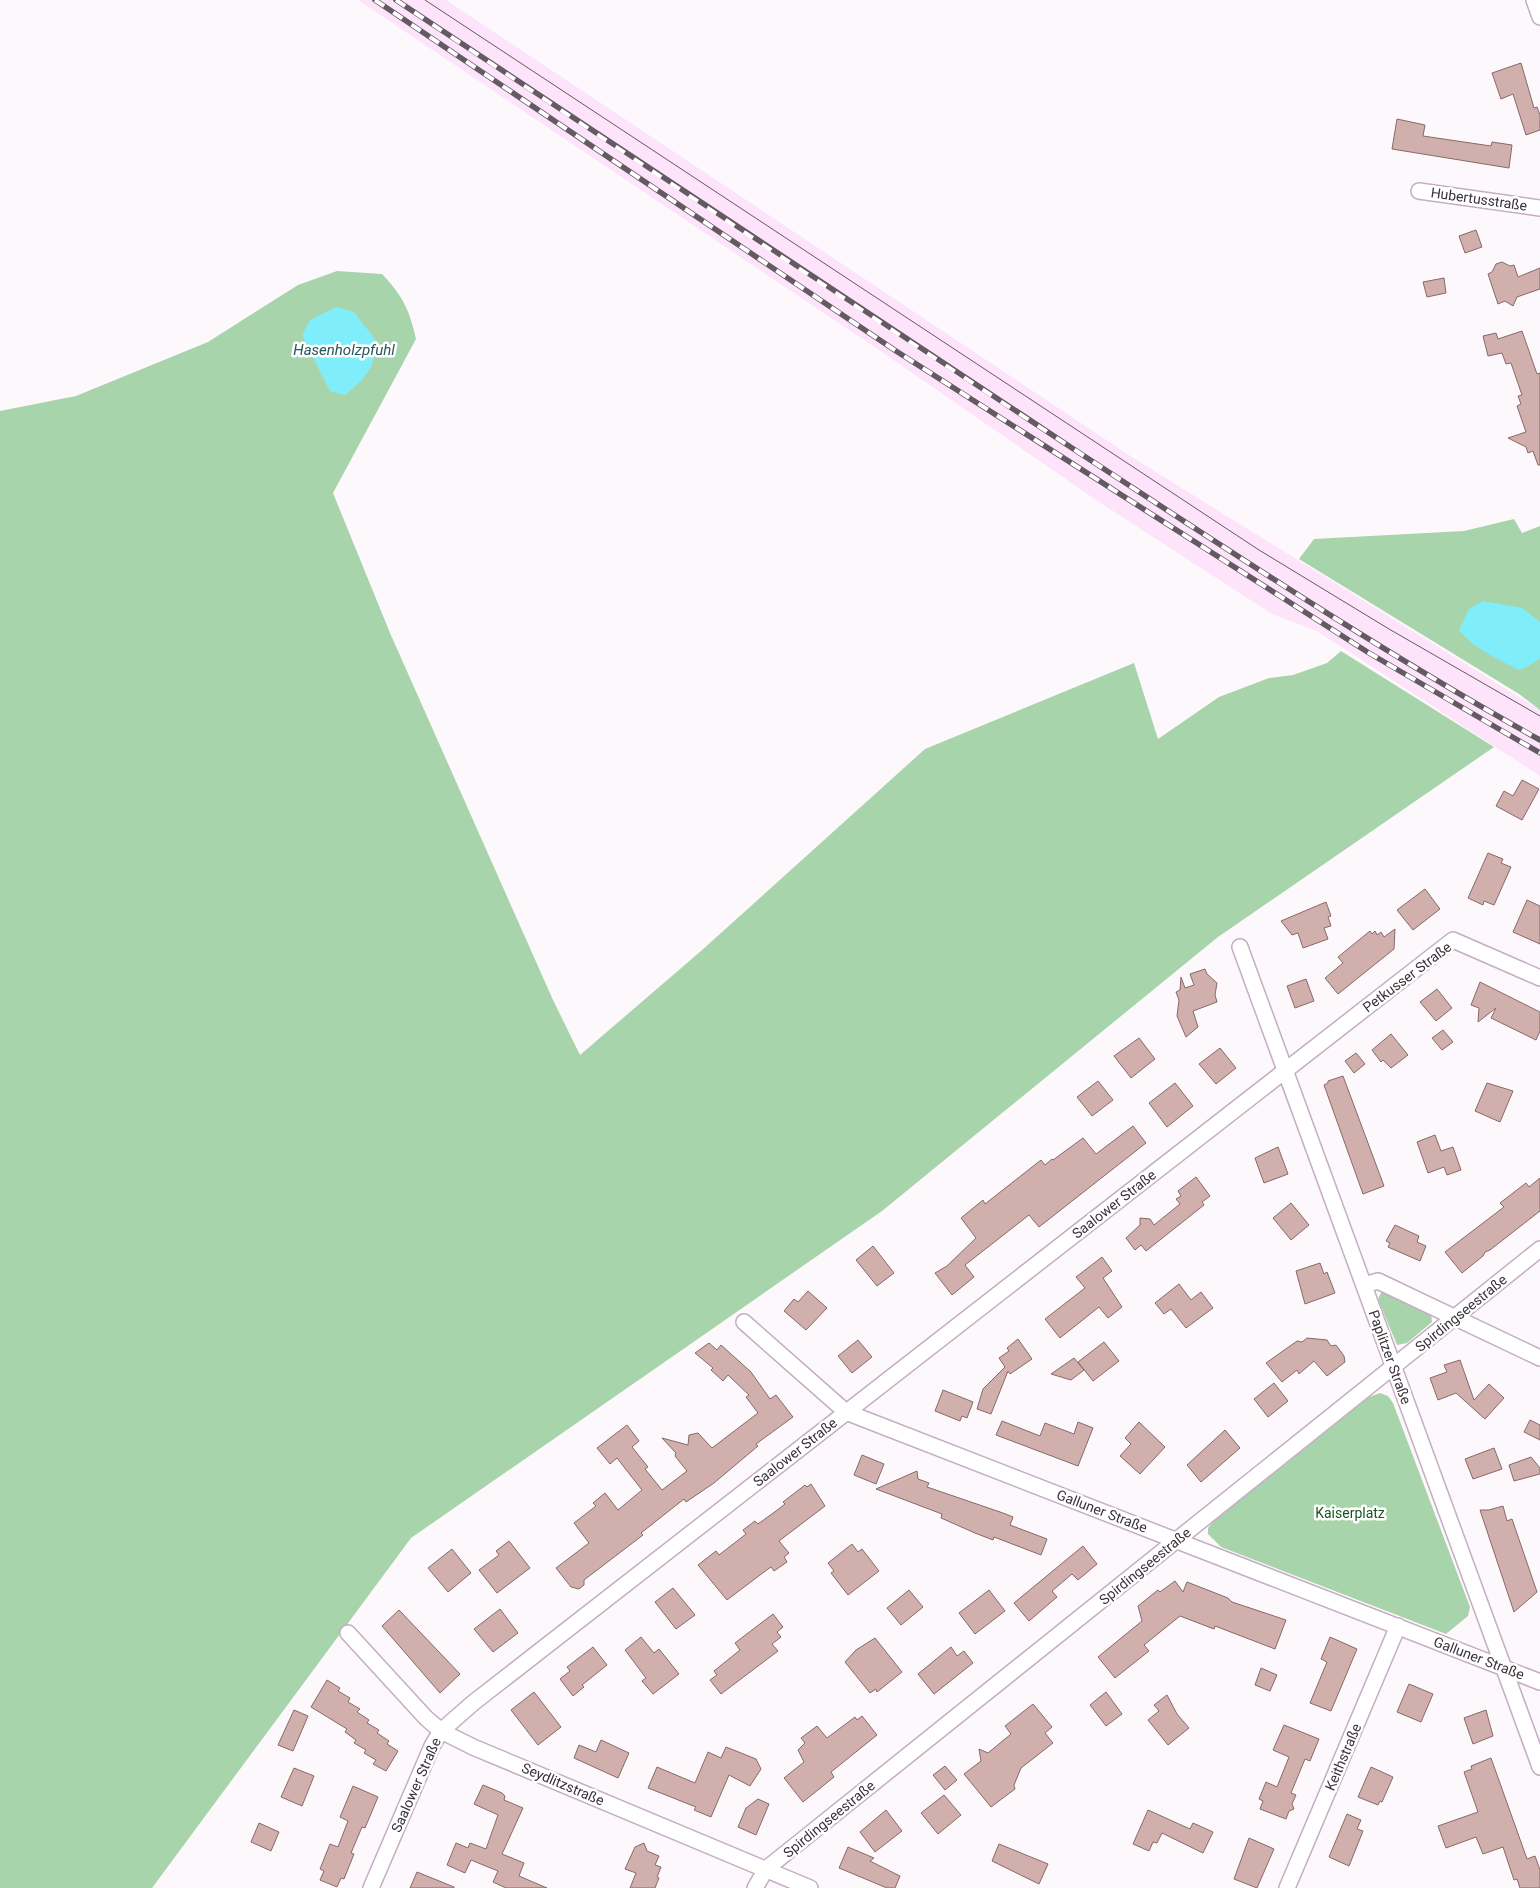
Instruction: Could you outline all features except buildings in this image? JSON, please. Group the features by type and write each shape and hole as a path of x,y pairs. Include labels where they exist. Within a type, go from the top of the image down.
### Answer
{"street":[{"path":"1534,0 1540,17"},
{"name":"Hubertusstraße","path":"1419,191 1540,208"},
{"name":"Petkusser Straße","path":"1286,1071 1453,940 1540,978"},
{"name":"Paplitzer Straße","path":"1240,947 1364,1285 1392,1368 1540,1768"},
{"name":"Saalower Straße","path":"371,1888 441,1731 473,1703 1286,1071"},
{"name":"Spirdingseestraße","path":"755,1888 766,1869 1540,1249"},
{"path":"1364,1285 1378,1281 1540,1358"},
{"name":"Galluner Straße","path":"744,1322 846,1412 1540,1682"},
{"name":"Keithstraße","path":"1287,1888 1398,1626"},
{"name":"Seydlitzstraße","path":"348,1633 426,1718 441,1731 473,1747 810,1888"}],"shaded area":[{"path":"358,0 446,0 1135,459 1540,710 1540,776 1317,631 1272,614 1096,500 879,350"}],"green space":[{"path":"337,271 382,274 405,304 416,339 333,493 390,633 553,1000 580,1055 701,951 925,749 1134,663 1158,739 1219,697 1269,678 1293,675 1327,663 1341,651 1494,747 1218,937 882,1211 411,1538 152,1888 0,1888 0,411 76,396 208,342 298,285"},
{"path":"1514,519 1522,533 1540,526 1540,710 1519,694 1299,559 1314,539 1464,531"},
{"path":"1382,1291 1431,1314 1432,1322 1407,1343 1397,1345 1378,1299"},
{"name":"Kaiserplatz","path":"1380,1393 1388,1396 1393,1403 1470,1607 1468,1616 1446,1634 1221,1547 1208,1534 1208,1528 1213,1522 1369,1397"}],"water":[{"name":"Hasenholzpfuhl","path":"337,307 354,312 377,342 374,359 368,372 345,395 330,391 302,335 310,320"},
{"path":"1483,601 1522,608 1540,622 1540,658 1519,670 1487,653 1465,637 1459,630 1469,609"}],"tram line":[{"path":"425,0 1259,550 1389,629 1540,716"}],"railway":[{"path":"375,0 896,351 1369,653 1540,753"},
{"path":"396,0 820,282 1247,562 1421,671 1540,740"}]}
